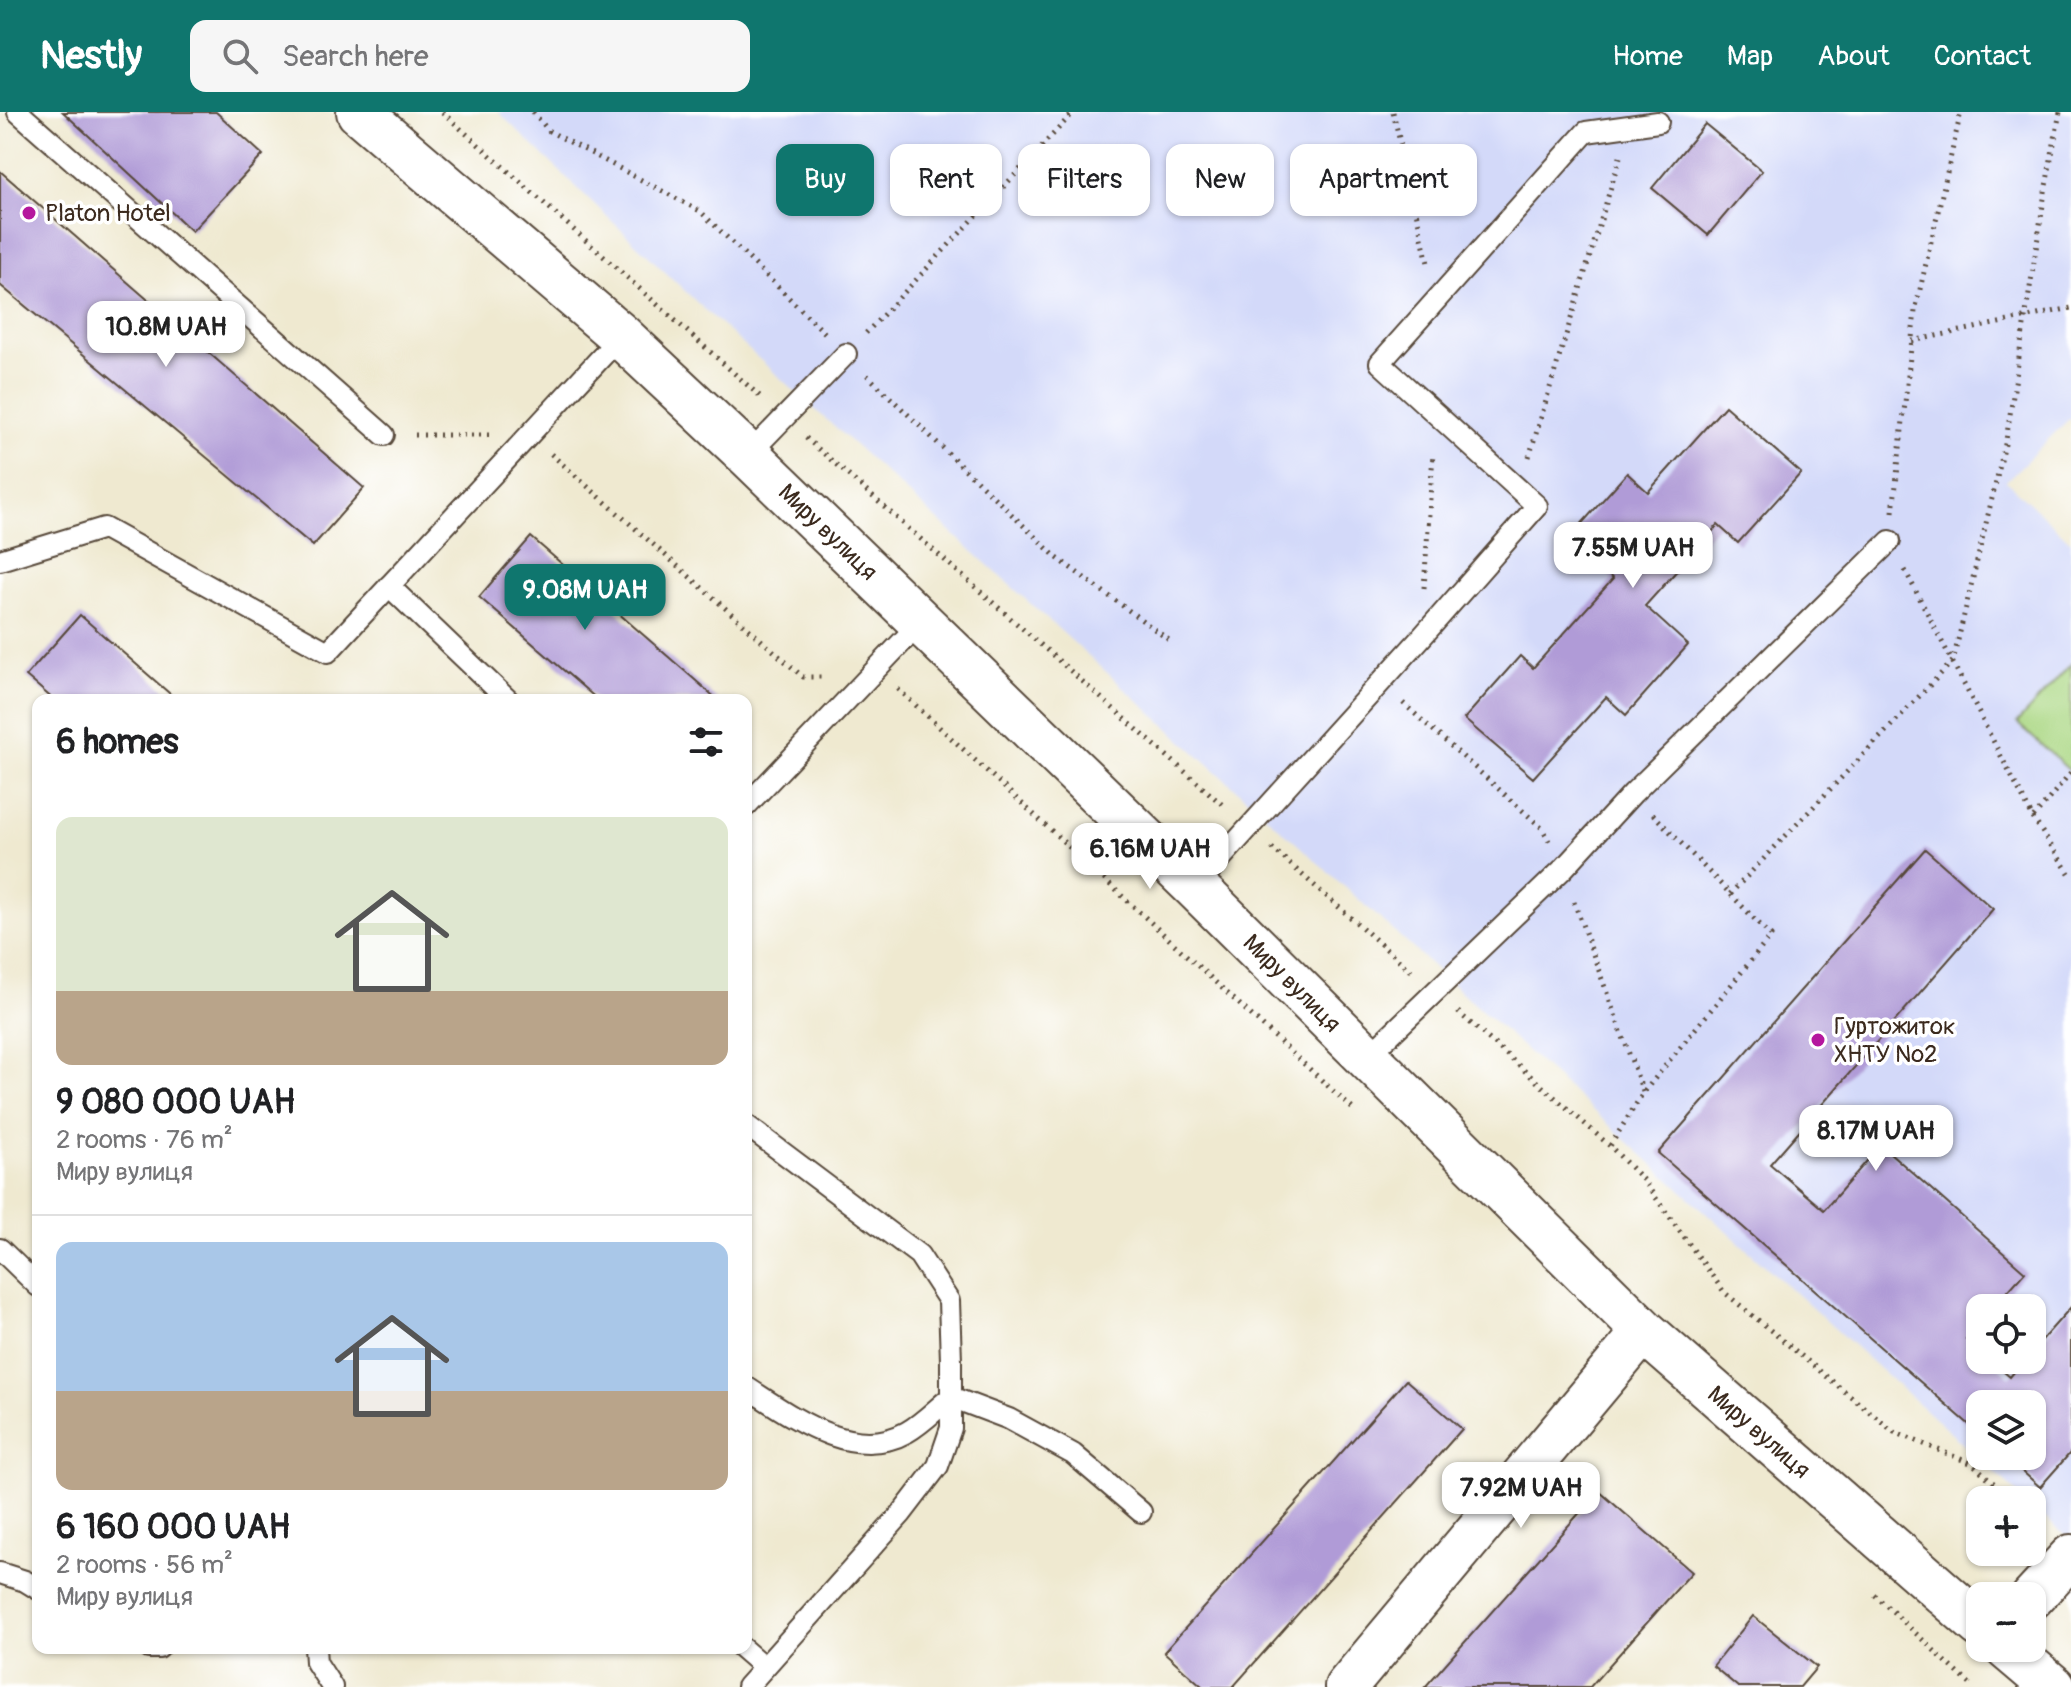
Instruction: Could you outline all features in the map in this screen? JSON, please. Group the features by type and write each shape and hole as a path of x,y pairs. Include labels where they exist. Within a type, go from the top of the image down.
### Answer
{"street":[{"name":"Миру вулиця","path":"359,112 621,336 1195,887 1644,1331 1966,1613"},
{"path":"1346,1687 1644,1331"},
{"path":"2046,1583 2071,1556"},
{"path":"2024,1662 2053,1687"}],"lane":[{"path":"18,112 384,435"},
{"path":"1195,887 1537,506 1380,363 1586,132 1658,122"},
{"path":"0,560 104,528 328,652 621,336"},
{"path":"748,455 846,354"},
{"path":"1367,1057 1563,869 1633,793 1890,541"},
{"path":"389,586 502,694"},
{"path":"752,800 921,622"},
{"path":"747,1687 902,1513 938,1466 951,1428 949,1301 919,1255 752,1130"},
{"path":"0,1249 32,1280"},
{"path":"752,1391 806,1425 858,1441 879,1441 906,1432 951,1397"},
{"path":"951,1397 1009,1419 1073,1454 1141,1512"},
{"path":"0,1573 32,1585"},
{"path":"749,1654 764,1667"},
{"path":"315,1655 332,1687"}],"path":[{"path":"442,112 1610,1146 1643,1180 1724,1292 1894,1432 1973,1464 1997,1486"},
{"path":"846,354 1074,112"},
{"path":"1393,112 1436,300"},
{"path":"1961,112 1915,311 1890,541 2033,818 2071,876"},
{"path":"1730,894 1953,661 2006,440 2060,112"},
{"path":"1519,489 1629,127"},
{"path":"1912,341 2071,308"},
{"path":"1420,639 1436,413"},
{"path":"384,435 530,435 803,677 868,678"},
{"path":"1380,683 1542,828 1563,869 1643,1093"},
{"path":"2033,818 2071,772"},
{"path":"1610,1146 1643,1093 1771,936 1633,793"}],"shaded area":[{"path":"498,112 2071,112 2071,417 2006,481 2071,542 2071,1541 2046,1519 2046,1486 2009,1486 1992,1470 2046,1470 2046,1390 1966,1390 1966,1447 708,313"}],"green space":[{"path":"2071,664 2071,772 2017,723"}],"building":[{"path":"63,112 216,112 263,155 192,231"},
{"path":"1705,124 1762,171 1708,235 1652,188"},
{"path":"0,171 364,488 313,546 0,285"},
{"path":"1725,406 1801,473 1738,543 1718,525 1645,606 1688,645 1626,715 1606,697 1533,778 1464,719 1520,656 1533,668 1613,579 1568,539 1627,473 1648,492"},
{"path":"531,537 711,694 591,694 479,597"},
{"path":"80,615 170,694 47,694 26,676"},
{"path":"1925,849 1993,909 1770,1164 1824,1210 1881,1145 2025,1272 2005,1294 1966,1294 1966,1374 2006,1374 2010,1377 2012,1374 2046,1374 2046,1335 2071,1307 2071,1452 2039,1486 2021,1470 2046,1470 2046,1390 1966,1390 1966,1422 1658,1153"},
{"path":"1406,1380 1462,1429 1233,1687 1203,1687 1164,1652"},
{"path":"1599,1491 1692,1572 1590,1687 1425,1687"},
{"path":"1753,1616 1817,1667 1800,1687 1738,1687 1713,1666"}],"place":[{"name":"Platon Hotel","path":"29,213"},
{"name":"Гуртожиток ХНТУ №2","path":"1818,1040"}]}
